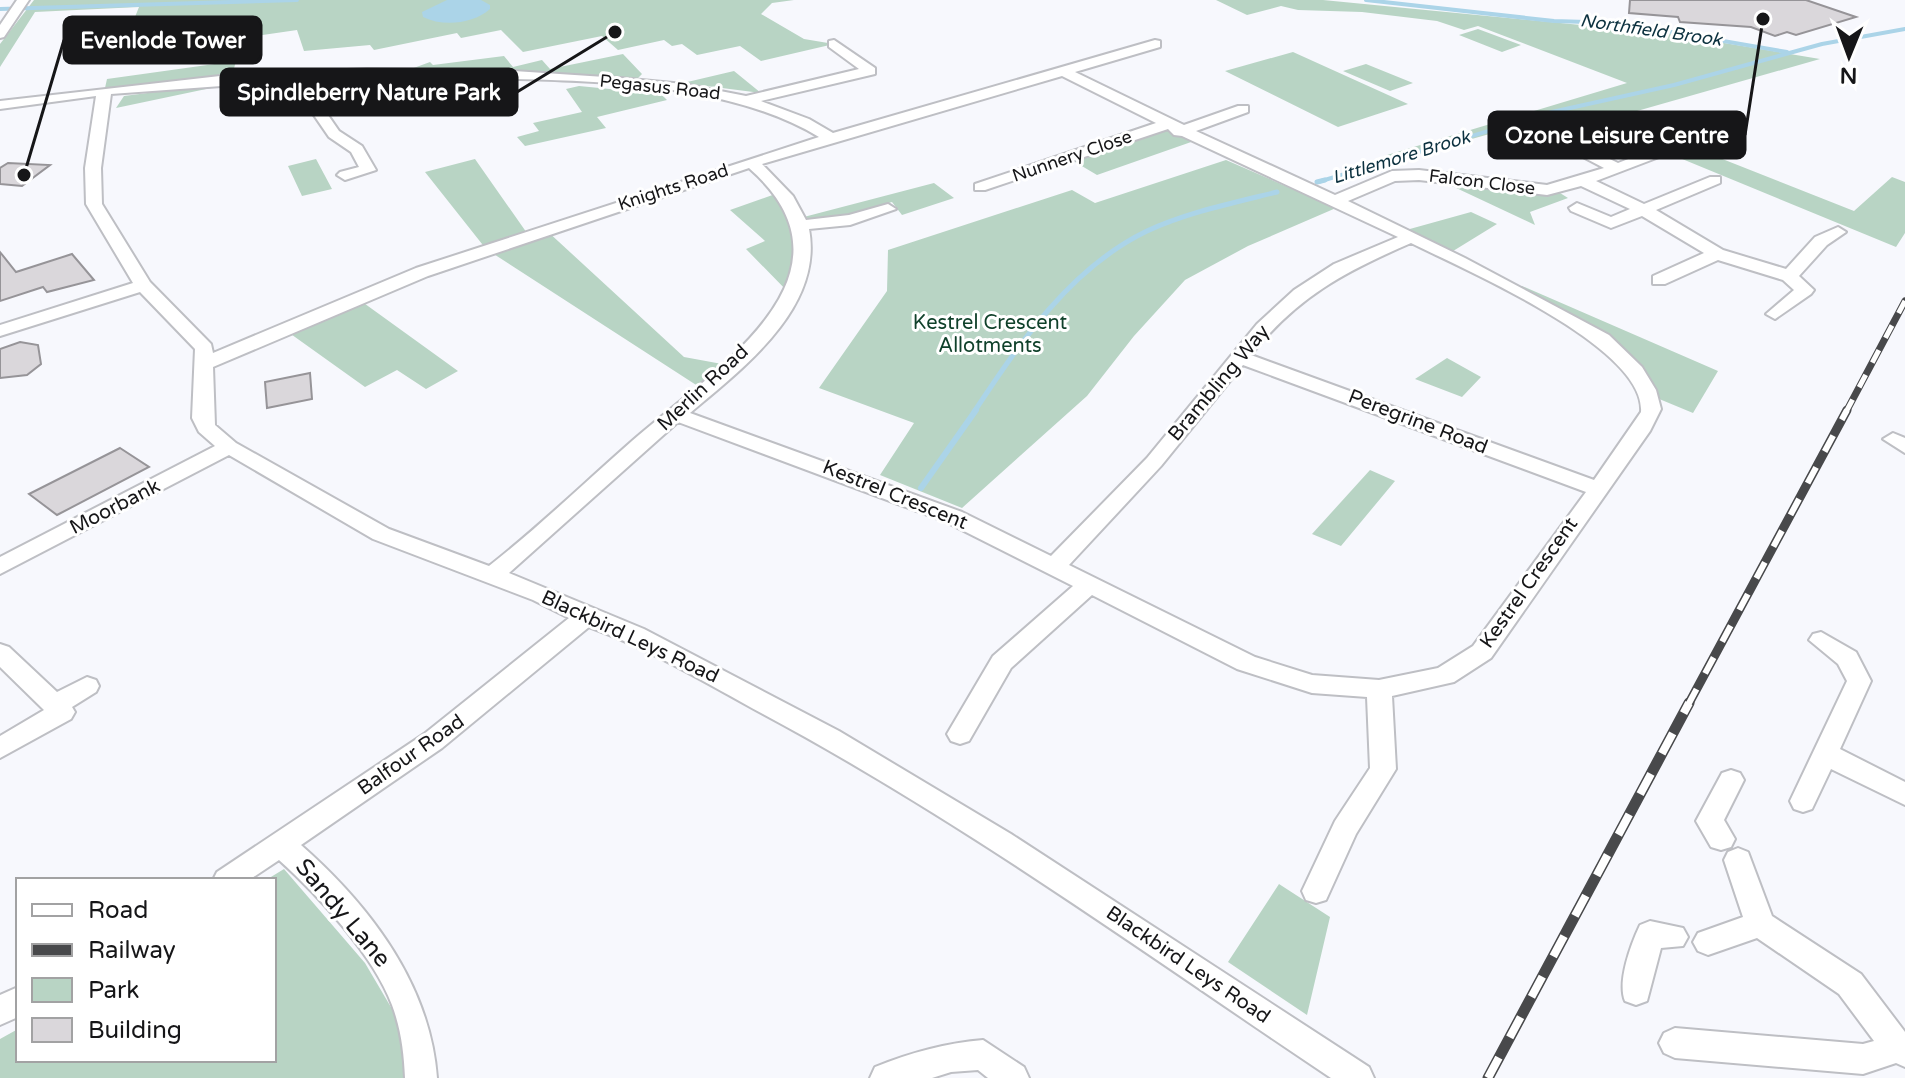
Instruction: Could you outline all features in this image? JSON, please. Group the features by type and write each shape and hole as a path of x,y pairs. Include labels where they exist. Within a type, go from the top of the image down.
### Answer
{"street":[{"path":"0,34 19,5"},
{"path":"749,99 870,71 834,44"},
{"name":"Knights Road","path":"204,364 422,272 751,162 1155,44"},
{"name":"Kestrel Crescent","path":"678,415 945,514 1246,663 1312,684 1379,689 1445,676 1482,652 1596,488 1640,431 1651,409 1646,389 1627,361 1595,335 1411,237 1337,200 1172,128 1063,71"},
{"path":"327,74 314,105 334,134 357,149 368,170 345,175"},
{"name":"Pegasus Road","path":"0,105 104,92 327,74 537,76 655,85 749,99 805,120 832,139"},
{"name":"Blackbird Leys Road","path":"104,92 93,168 94,204 143,285 192,332 204,348 202,418 206,428 229,447 381,534 541,594 586,617 636,635 918,790 1354,1076"},
{"name":"Nunnery Close","path":"980,187 1243,109"},
{"path":"1548,133 1615,167"},
{"name":"Falcon Close","path":"1337,200 1392,176 1419,175 1547,190 1583,181 1654,154"},
{"path":"751,162 782,192 800,225 850,220 888,209"},
{"path":"1577,208 1611,223 1715,180"},
{"path":"1583,181 1644,210 1717,254 1789,276 1805,290 1775,314"},
{"name":"Merlin Road","path":"492,575 553,528 641,444 678,415 764,330 790,296 802,250 800,225"},
{"path":"1789,276 1821,241 1838,232"},
{"name":"Brambling Way","path":"1055,566 1154,462 1263,328 1300,294 1340,268 1411,237"},
{"path":"1659,280 1717,254"},
{"path":"0,331 143,285"},
{"name":"Peregrine Road","path":"1239,357 1596,488"},
{"name":"Moorbank","path":"0,566 229,447"},
{"path":"960,734 1002,662 1090,584"},
{"name":"Balfour Road","path":"230,878 433,741 586,617"},
{"path":"1803,801 1859,681 1847,658 1821,640"},
{"path":"0,653 62,712 0,748"},
{"path":"57,704 87,686"},
{"path":"1316,891 1345,829 1383,769 1379,689"},
{"path":"1824,753 1905,794"},
{"path":"1675,1043 1863,1059 1902,1050 1850,984 1760,924 1730,849 1710,821 1731,780"},
{"name":"Sandy Lane","path":"281,845 378,948 397,978 410,1004 421,1078"},
{"path":"1708,942 1760,924"},
{"path":"1636,991 1650,934 1673,937"},
{"path":"886,1078 951,1057 983,1055 1013,1078"}],"green space":[{"path":"34,0 794,0 772,3 761,14 804,39 834,44 761,61 740,46 697,55 682,44 672,46 664,40 618,50 602,36 523,52 501,30 461,38 457,33 374,50 370,45 304,51 297,30 111,57 112,43 125,42 139,7 35,12 0,67 0,44"},
{"path":"1216,0 1323,0 1664,33 1820,59 1616,117 1854,211 1892,177 1905,182 1905,233 1896,247 1568,112 1397,160 1387,155 1627,83 1478,26 1464,30 1437,21 1281,6 1247,15"},
{"path":"1478,29 1521,45 1502,52 1459,35"},
{"path":"1293,52 1408,104 1338,127 1225,71"},
{"path":"623,54 642,74 637,79 411,69 430,62 433,65 504,56 513,67 542,60 550,69"},
{"path":"236,61 232,76 105,88 107,79"},
{"path":"1366,64 1413,83 1390,91 1343,71"},
{"path":"734,71 761,93 683,83"},
{"path":"202,86 211,88 116,108 124,96"},
{"path":"579,86 661,94 667,100 597,117 606,128 525,146 517,137 539,131 533,123 582,112 566,89"},
{"path":"1165,127 1194,141 1097,175 1070,159"},
{"path":"316,159 332,189 302,196 288,166"},
{"path":"475,159 529,236 546,230 684,357 733,366 707,392 486,249 425,172"},
{"name":"Kestrel Crescent Allotments","path":"1226,160 1336,208 1248,246 1185,280 1134,336 1087,396 962,508 880,475 914,423 819,388 887,291 888,250 1072,190 1095,203"},
{"path":"1437,179 1511,193 1560,193 1568,198 1530,212 1535,225"},
{"path":"934,183 954,198 902,215 892,202 802,230 800,218"},
{"path":"781,192 798,218 790,294 746,249 765,241 730,210"},
{"path":"1471,212 1497,224 1445,256 1399,232"},
{"path":"1522,286 1718,371 1693,413 1652,396 1629,361 1515,291"},
{"path":"361,301 458,371 426,389 397,370 365,387 288,332"},
{"path":"1447,358 1481,377 1462,397 1415,379"},
{"path":"1370,470 1395,481 1341,546 1312,534"},
{"path":"284,869 365,963 402,1026 408,1078 0,1078 0,1039 16,1030 16,1062 276,1062 276,878 269,878"},
{"path":"1279,884 1330,917 1307,1015 1228,962"}],"water":[{"path":"447,0 481,0 490,5 490,9 467,21 440,22 423,17 422,12"}],"building":[{"path":"1630,0 1806,0 1856,17 1796,35 1787,32 1775,36 1751,27 1680,22 1678,17 1629,13"},
{"path":"8,163 50,165 22,186 0,184 0,168"},
{"path":"0,252 16,272 72,254 94,280 47,292 43,287 0,301"},
{"path":"20,342 38,345 41,364 27,375 0,378 0,349"},
{"path":"310,373 312,399 267,408 265,382"},
{"path":"120,448 149,467 57,515 29,494"}],"waterway":[{"name":"Northfield Brook","path":"0,9 297,0"},
{"name":"Northfield Brook","path":"1366,0 1554,21 1619,23 1787,52"},
{"name":"Littlemore Brook","path":"1323,180 1552,112 1674,85 1822,44 1905,29"},
{"name":"Littlemore Brook","path":"1317,182 1323,180"},
{"name":"Littlemore Brook","path":"1318,182 1323,180"},
{"name":"Littlemore Brook","path":"974,412 1029,334 1094,265 1147,231 1178,218 1277,192"},
{"name":"Littlemore Brook","path":"921,488 976,410"}],"railway":[{"path":"1846,412 1905,301"},
{"path":"1688,705 1847,410"},
{"path":"1488,1078 1689,703"}],"place":[{"name":"Ozone Leisure Centre","path":"1763,19"},
{"name":"Spindleberry Nature Park","path":"615,32"},
{"name":"Evenlode Tower","path":"24,175"}]}
